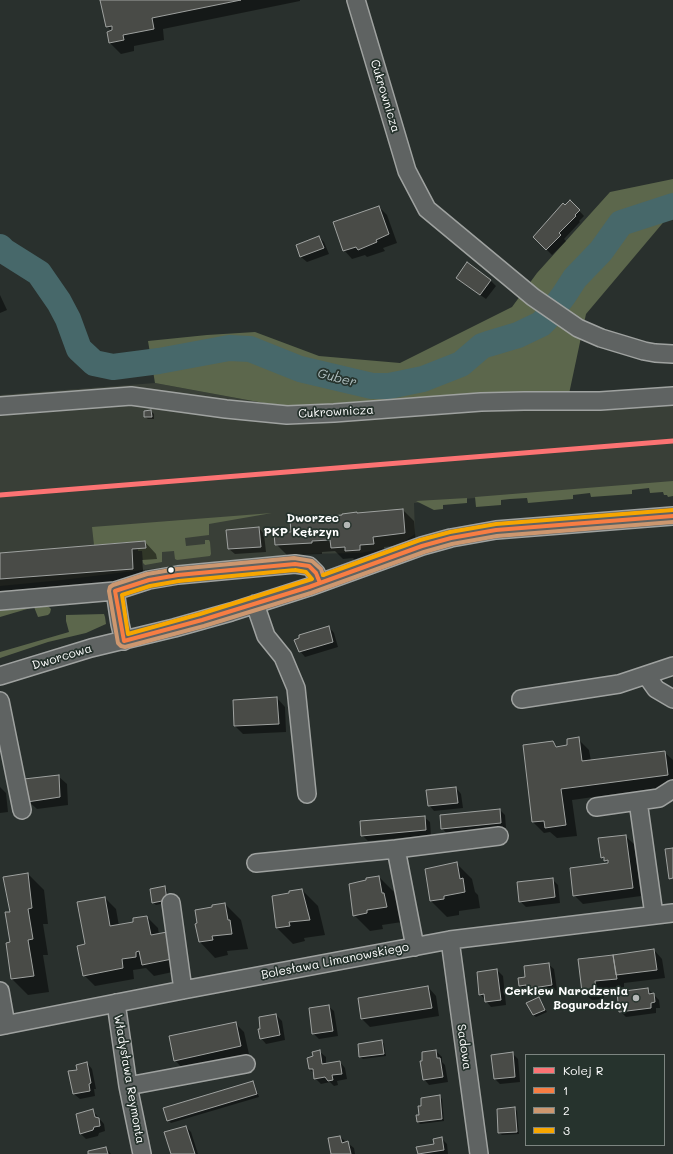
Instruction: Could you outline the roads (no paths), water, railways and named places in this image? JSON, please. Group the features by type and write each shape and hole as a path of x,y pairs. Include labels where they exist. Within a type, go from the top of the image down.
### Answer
{"street":[{"name":"Cukrownicza","path":"356,0 407,171 427,209 532,296 578,328 601,338 644,351 673,354"},
{"name":"Cukrownicza","path":"0,406 131,396 226,409 287,415 481,402 600,401 673,396"},
{"name":"Dworcowa","path":"0,676 91,648 174,628 255,604 320,583 422,546 476,533 673,516"},
{"path":"0,601 115,591 149,580 167,577 204,572 295,564 309,566 316,573 320,583"},
{"path":"115,591 124,641"},
{"path":"255,604 266,636 283,657 296,688 307,794"},
{"path":"521,699 619,684 673,666"},
{"path":"646,675 656,689 673,699"},
{"path":"0,701 22,810"},
{"path":"596,807 659,798 673,789"},
{"path":"638,801 654,915"},
{"path":"256,863 396,849 499,836"},
{"path":"396,849 415,947"},
{"path":"171,903 183,990"},
{"name":"Bolesława Limanowskiego","path":"3,1025 450,940 673,913"},
{"name":"Sadowa","path":"450,940 479,1154"},
{"path":"0,991 3,1025"},
{"name":"Władysława Reymonta","path":"116,1003 128,1086 142,1154"},
{"path":"128,1086 246,1064"}],"waterway":[{"name":"Guber","path":"0,247 39,273 59,302 68,319 79,349 94,363 113,367 159,361 229,348 250,349 300,369 372,386 389,386 423,379 461,364 482,346 518,335 541,324 564,295 575,278 601,251 621,223 673,206"}],"rail line":[{"name":"R","path":"0,495 673,441"}],"place":[{"name":"Dworzec PKP Kętrzyn","path":"347,525"},
{"name":"Cerkiew Narodzenia Bogurodzicy","path":"636,998"}]}
